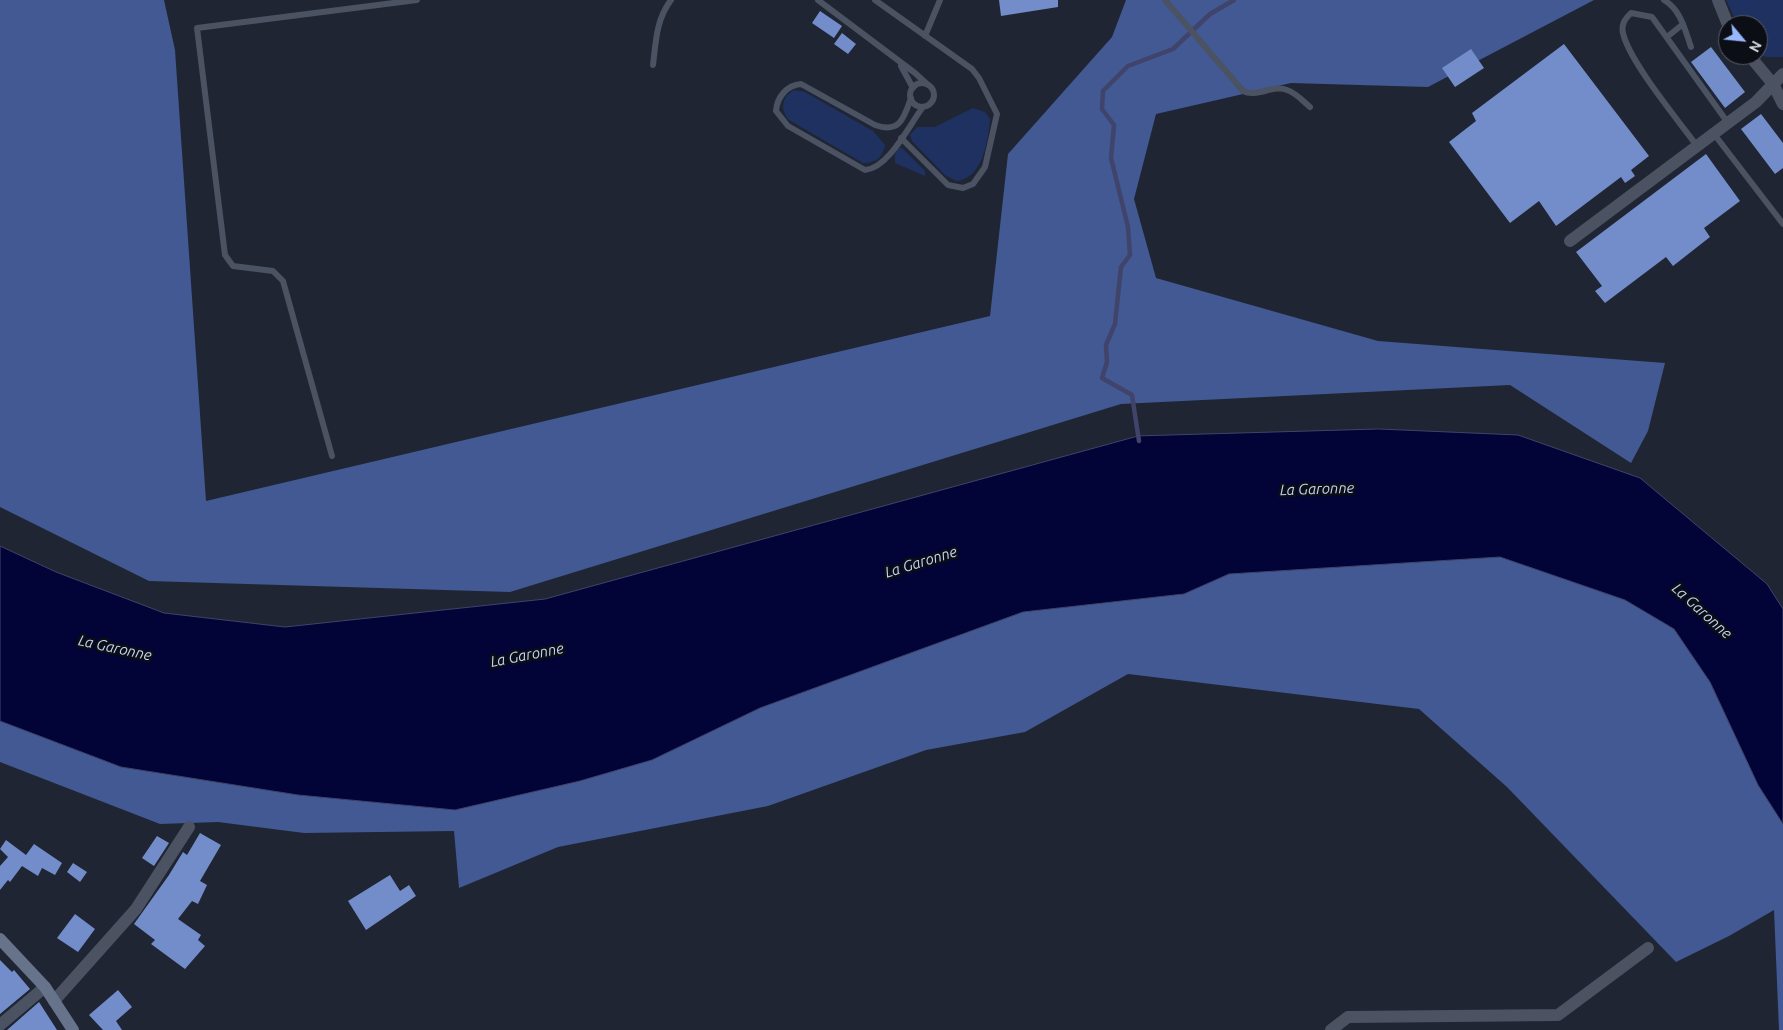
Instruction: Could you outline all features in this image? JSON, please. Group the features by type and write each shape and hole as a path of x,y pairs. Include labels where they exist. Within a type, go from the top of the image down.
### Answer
{"street":[{"path":"1718,0 1724,15"},
{"path":"1757,65 1773,84 1783,104"},
{"path":"1570,241 1756,102 1783,74"},
{"path":"54,1001 136,909 189,827"},
{"path":"0,939 45,987 73,1030"},
{"path":"1331,1030 1348,1017 1558,1015 1648,948"},
{"path":"0,1025 45,987"}],"lane":[{"path":"332,456 283,282 273,272 233,266 225,255 197,28 416,0"},
{"path":"653,65 658,24 663,11 671,0"},
{"path":"818,0 899,62 927,84 934,92 934,97 928,106 923,107 876,168 865,170 788,126 778,115 777,105 784,92 790,87 801,84 875,126 887,129 897,126 902,120 913,88 899,62"},
{"path":"875,0 972,69 994,105 996,114 985,166 979,178 968,187 952,187 943,182 901,138"},
{"path":"924,36 940,0"},
{"path":"1165,0 1243,91 1250,94 1280,88 1286,89 1310,107"},
{"path":"1664,0 1672,5 1683,24 1691,48"},
{"path":"1697,146 1628,50 1622,31 1623,21 1631,13 1652,17 1728,123"},
{"path":"1666,37 1683,24"},
{"path":"913,88 917,85 927,84"},
{"path":"911,98 914,103 923,107"},
{"path":"1714,134 1783,223"}],"shaded area":[{"path":"0,0 164,0 175,50 206,501 990,316 1008,154 1112,37 1126,0 1594,0 1428,87 1291,83 1156,114 1134,199 1156,278 1378,341 1665,363 1648,431 1631,463 1510,385 1121,404 510,592 149,581 0,507"},
{"path":"1726,0 1783,0 1783,57 1768,57 1768,15 1733,15"},
{"path":"794,90 805,92 873,131 885,145 878,159 863,163 789,120 784,112 783,104 786,96"},
{"path":"973,108 985,112 990,119 988,137 978,166 965,179 956,181 945,175 912,141 910,135 917,127 935,127"},
{"path":"899,148 902,148 925,171 925,176 895,163 895,154"},
{"path":"1500,557 1625,600 1674,629 1710,682 1758,785 1783,824 1783,1030 1779,1030 1774,910 1729,936 1676,962 1507,787 1419,709 1128,674 1025,732 926,750 768,806 558,847 459,888 454,831 304,833 218,822 160,824 0,762 0,721 121,767 298,795 455,810 652,760 760,708 1023,612 1183,594 1229,574"}],"water":[{"name":"La Garonne","path":"1379,429 1518,435 1640,478 1767,584 1783,609 1783,824 1758,785 1710,682 1674,629 1625,600 1500,557 1229,574 1184,594 1023,612 760,708 652,760 580,781 455,810 298,795 121,767 0,721 0,546 56,572 164,613 285,627 545,599 1138,436"}],"building":[{"path":"999,0 1058,0 1058,7 1001,16"},
{"path":"820,11 842,26 834,38 812,23"},
{"path":"842,33 856,44 848,54 834,44"},
{"path":"1564,44 1649,156 1631,170 1635,176 1625,183 1621,177 1556,226 1539,201 1510,223 1449,142 1476,121 1472,113"},
{"path":"1711,47 1718,56 1718,65 1725,65 1745,92 1725,108 1691,62"},
{"path":"1471,49 1484,68 1455,87 1442,68"},
{"path":"1761,114 1783,143 1783,168 1775,174 1741,129"},
{"path":"1706,154 1740,201 1704,228 1710,237 1673,266 1666,257 1605,303 1595,291 1602,286 1576,252"},
{"path":"200,833 221,845 200,881 207,885 198,904 192,901 178,919 201,935 198,940 205,946 185,969 151,944 155,940 134,924 183,852 187,855"},
{"path":"157,836 169,843 154,866 142,858"},
{"path":"6,840 26,855 34,844 62,863 55,875 42,868 38,876 22,866 10,882 8,880 0,890 0,866 8,857 0,849"},
{"path":"73,863 87,872 80,882 67,872"},
{"path":"390,875 400,891 409,885 416,896 366,930 348,901"},
{"path":"75,914 95,929 78,952 57,938"},
{"path":"0,960 12,972 14,970 30,989 0,1014"},
{"path":"118,990 132,1007 116,1021 122,1030 103,1030 89,1015"},
{"path":"39,1002 57,1030 7,1030"}],"waterway":[{"path":"1139,441 1132,395 1102,378 1107,362 1106,345 1115,324 1121,267 1130,255 1128,227 1111,158 1114,125 1102,109 1103,91 1128,66 1173,49 1210,14 1234,0"}]}
